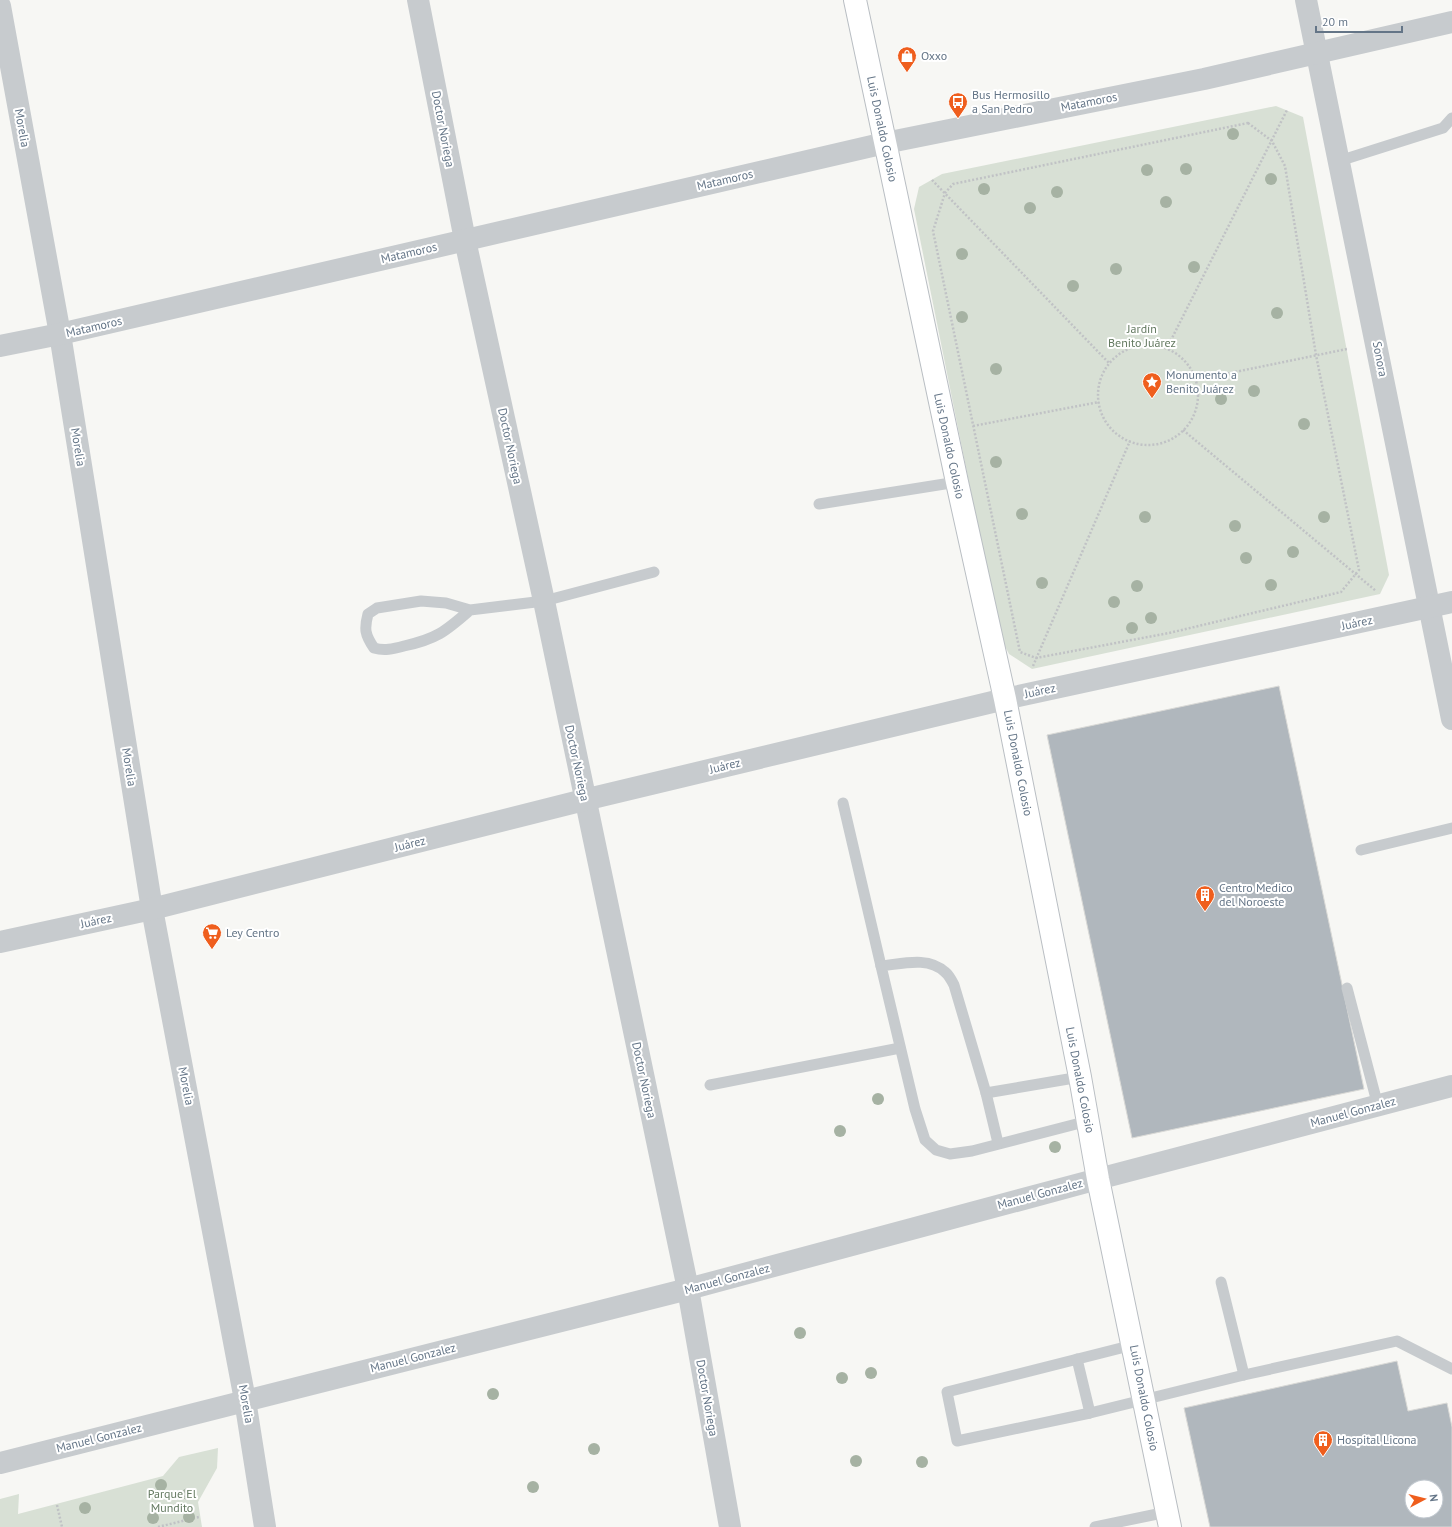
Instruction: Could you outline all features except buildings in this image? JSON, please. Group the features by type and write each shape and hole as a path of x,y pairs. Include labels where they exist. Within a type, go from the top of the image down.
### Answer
{"main road":[{"name":"Luis Donaldo Colosio","path":"855,0 957,482 1005,699 1080,1077 1098,1179 1133,1345 1143,1401 1169,1519"}],"street":[{"name":"Doctor Noriega","path":"418,0 465,240 544,601 584,800 688,1289 730,1527"},
{"name":"Sonora","path":"1306,0 1452,719"},
{"name":"Morelia","path":"0,6 60,334 152,909 245,1400 265,1527"},
{"name":"Matamoros","path":"0,346 60,334 885,143 1204,79 1452,22"},
{"name":"Juárez","path":"0,942 152,909 584,800 1005,699 1452,602"},
{"name":"Manuel Gonzalez","path":"0,1463 688,1289 1452,1086"}],"lane":[{"path":"1338,161 1443,128 1452,118"},
{"path":"819,504 957,482"},
{"path":"470,610 444,632 429,640 383,650 374,648 366,636 365,626 368,614 384,607 421,601 446,603 470,610 544,601 654,572"},
{"path":"843,803 900,1048 915,1109 925,1140 936,1150 950,1154 972,1150 1088,1121"},
{"path":"1361,850 1452,828"},
{"path":"881,966 922,962 933,964 946,972 954,985 986,1093 998,1143"},
{"path":"1347,988 1378,1106"},
{"path":"710,1085 900,1048"},
{"path":"986,1093 1080,1077"},
{"path":"1221,1282 1244,1375"},
{"path":"1133,1345 947,1392 957,1441 1143,1401 1244,1375 1397,1341 1452,1369"},
{"path":"1077,1359 1090,1413"},
{"path":"1095,1527 1169,1519"}],"path":[{"path":"1168,348 1287,110"},
{"path":"1248,123 1272,141 1285,166 1316,355 1359,570 1357,575 1341,592 1169,633 1036,658 1020,652 933,231 945,193 953,184 1248,123"},
{"path":"932,180 1109,363"},
{"path":"1152,344 1168,348 1180,356 1190,366 1196,380 1198,393 1197,407 1192,420 1172,439 1158,444 1144,445 1130,441 1119,435 1109,426 1102,415 1098,388 1102,375 1109,363 1121,352 1136,346 1152,344"},
{"path":"1196,380 1347,349"},
{"path":"969,426 1099,402"},
{"path":"1183,430 1380,594"},
{"path":"1032,668 1130,441"},
{"path":"57,1505 62,1527"},
{"path":"158,1527 199,1517"}],"green space":[{"name":"Jardín Benito Juárez","path":"1276,106 1303,117 1389,575 1380,594 1032,669 1009,654 1000,637 914,209 919,187 942,174"},
{"name":"Parque El Mundito","path":"218,1448 217,1468 198,1502 202,1527 0,1527 0,1499 19,1494 18,1514 163,1476 179,1457"}],"place":[{"name":"Oxxo","path":"907,73"},
{"name":"Bus Hermosillo a San Pedro","path":"958,119"},
{"name":"Monumento a Benito Juárez","path":"1152,399"},
{"name":"Centro Medico del Noroeste","path":"1205,912"},
{"name":"Ley Centro","path":"212,950"},
{"name":"Hospital Licona","path":"1323,1457"}]}
